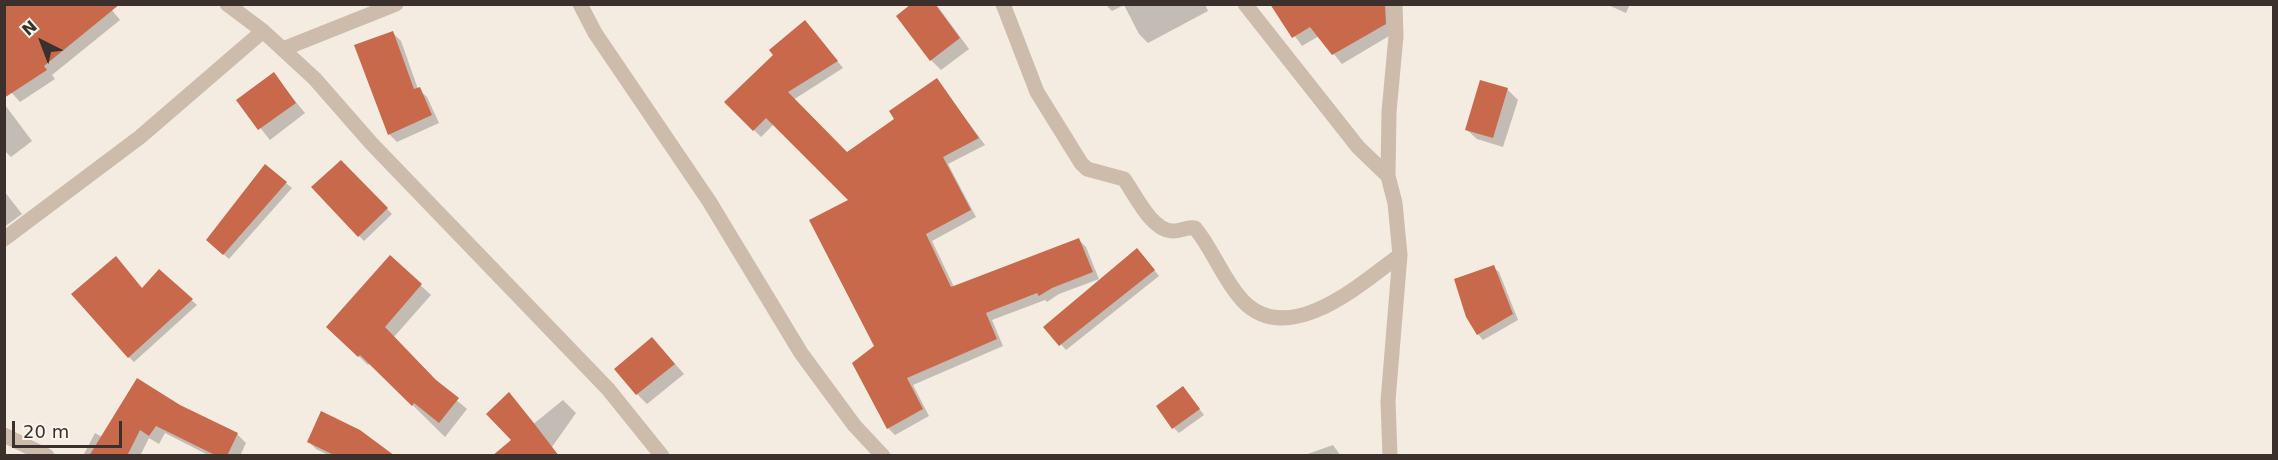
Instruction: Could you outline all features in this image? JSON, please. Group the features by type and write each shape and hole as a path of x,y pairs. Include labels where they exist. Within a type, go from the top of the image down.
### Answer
{"street":[{"path":"227,4 264,32 315,79 371,143 608,389 662,456"},
{"path":"283,49 396,4"},
{"path":"580,4 595,33 732,238 801,353 854,425 883,456"},
{"path":"1003,4 1037,92 1080,163 1087,169 1124,179 1154,221 1163,229 1171,231 1195,228 1233,289 1255,312 1275,317 1293,318 1314,313 1352,290 1400,255"},
{"path":"1245,4 1358,147 1388,176"},
{"path":"1390,456 1388,401 1400,255 1399,230 1388,176 1389,112 1396,36 1395,4"},
{"path":"6,237 140,137 264,32"},
{"path":"4,435 47,456"}],"building":[{"path":"4,4 120,4 44,66 47,70 4,98"},
{"path":"911,4 935,4 960,38 930,61 896,16"},
{"path":"1270,4 1385,4 1386,24 1332,55 1310,27 1292,38"},
{"path":"805,20 838,61 788,92 847,152 894,119 889,111 937,78 979,138 943,157 971,210 926,234 951,287 1079,238 1093,272 1052,288 1039,296 1037,293 986,313 997,339 907,378 923,409 887,429 852,363 874,346 809,220 848,200 766,118 753,131 724,102 773,55 769,50"},
{"path":"393,31 414,89 420,87 432,115 388,135 354,45"},
{"path":"274,72 296,103 258,130 236,100"},
{"path":"1480,80 1508,88 1493,138 1465,130"},
{"path":"341,160 388,208 358,237 311,187"},
{"path":"265,164 287,182 223,255 206,240"},
{"path":"1137,248 1155,270 1059,346 1043,327"},
{"path":"390,255 422,284 385,327 436,380 459,398 439,423 414,403 412,406 360,355 358,357 326,327"},
{"path":"116,256 142,288 159,269 193,299 128,358 71,294"},
{"path":"1494,265 1513,314 1477,335 1466,317 1454,279"},
{"path":"652,337 675,364 636,395 614,369"},
{"path":"137,378 180,405 238,433 227,456 217,456 156,426 149,436 140,430 127,456 89,456"},
{"path":"1183,386 1200,409 1172,429 1156,406"},
{"path":"509,392 559,456 492,456 511,440 486,414"},
{"path":"321,411 360,430 395,456 336,456 307,442"}]}
